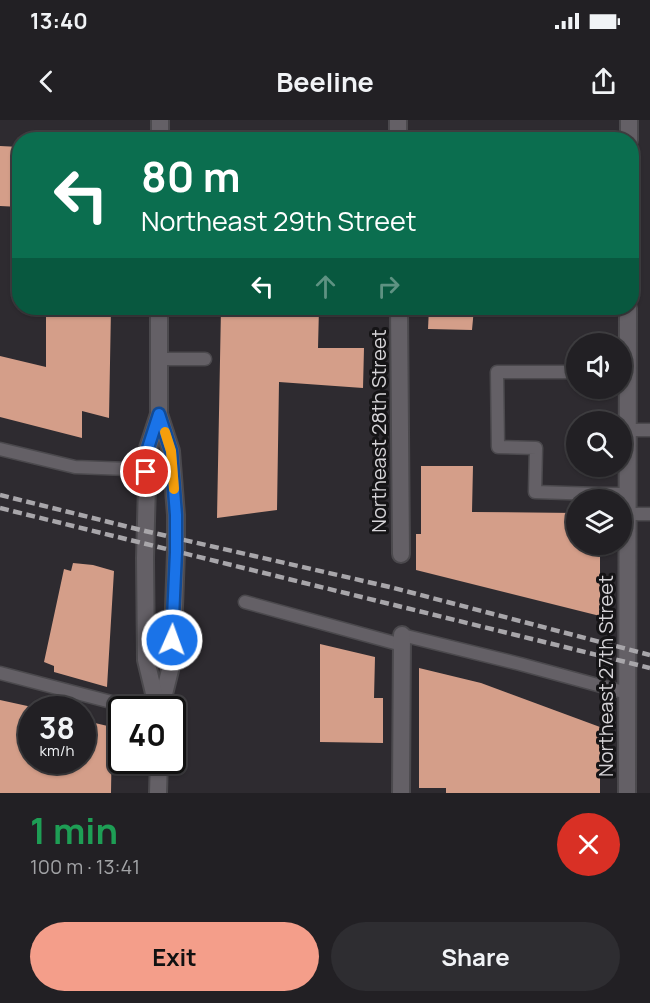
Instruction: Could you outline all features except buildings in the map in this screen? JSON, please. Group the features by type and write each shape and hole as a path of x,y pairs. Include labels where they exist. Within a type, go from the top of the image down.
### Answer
{"street":[{"path":"155,696 146,660 145,551 148,448 159,414 159,315"},
{"name":"Northeast 28th Street","path":"399,315 401,555"},
{"name":"Northeast 27th Street","path":"627,411 628,315"},
{"path":"159,414 171,451 176,515 172,662 163,696"},
{"name":"Northeast 27th Street","path":"627,555 627,793"},
{"path":"401,793 402,640"},
{"path":"158,793 159,774"}],"lane":[{"path":"159,359 205,359"},
{"path":"566,372 497,372 498,447 536,448 535,492 566,493"},
{"path":"632,430 650,430"},
{"path":"0,449 75,467 146,472"},
{"path":"632,514 650,514"},
{"path":"245,602 402,640 520,664 627,693"},
{"path":"0,673 108,701"}],"railway":[{"path":"0,495 390,587 650,655"},
{"path":"0,508 650,668"}],"slow traffic":[{"path":"165,432 171,451 174,489"}],"route":[{"path":"146,472 148,448 159,414 171,451 176,515 172,640"}]}
